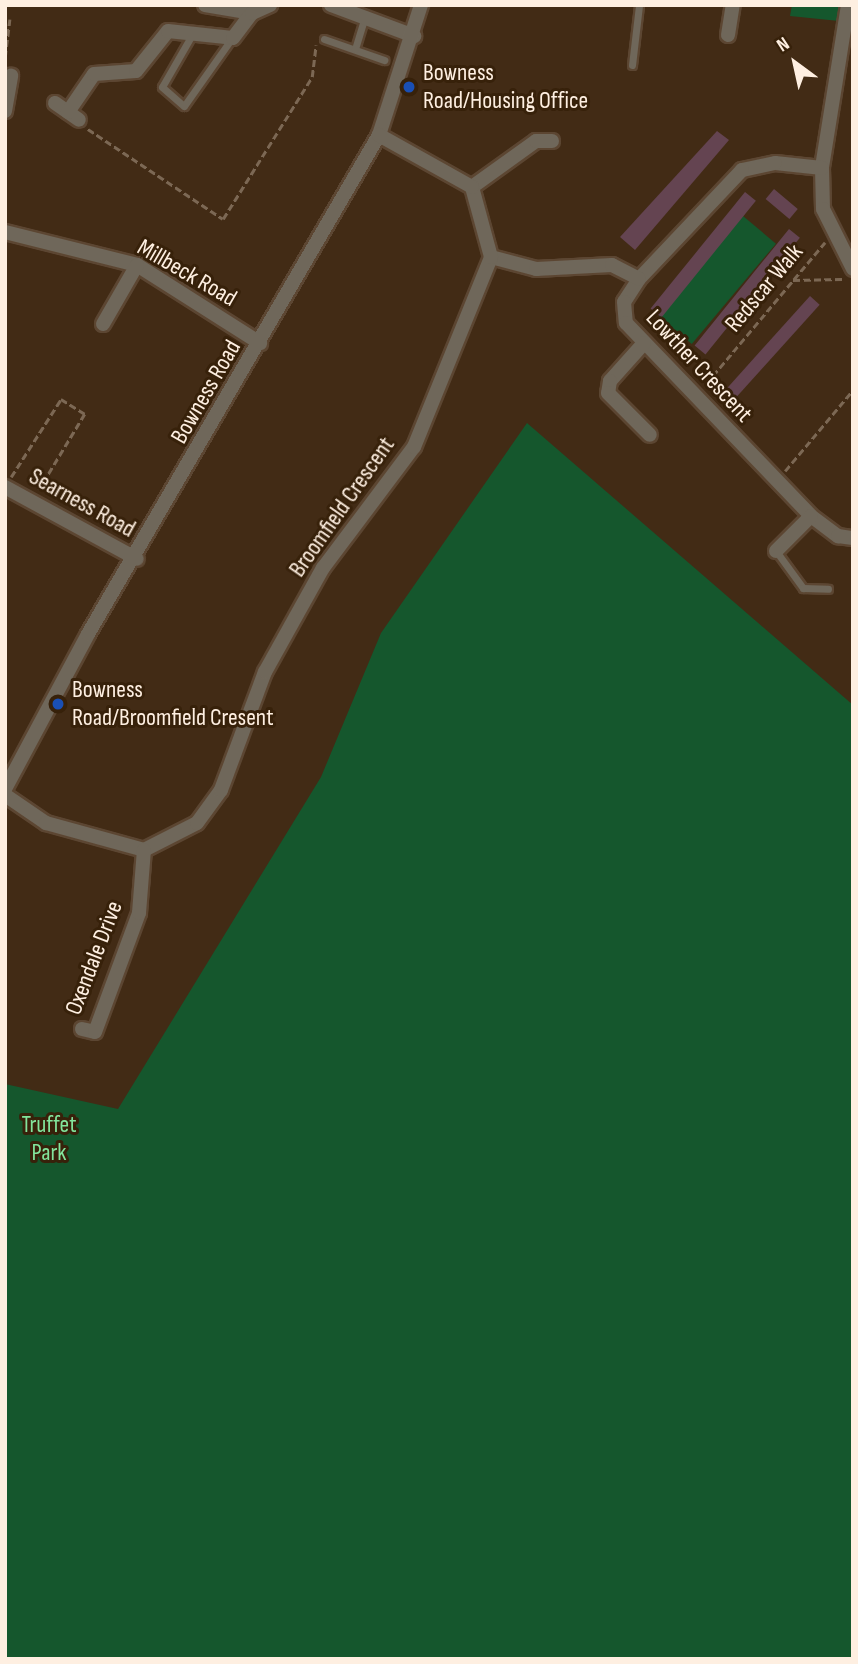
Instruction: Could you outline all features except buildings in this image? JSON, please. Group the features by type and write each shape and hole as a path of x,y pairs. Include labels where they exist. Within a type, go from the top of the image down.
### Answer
{"street":[{"path":"205,5 252,13"},
{"path":"55,103 78,120 94,74 136,71 168,31 193,30 233,38 252,13 270,5"},
{"path":"331,5 414,36"},
{"name":"Bowness Road","path":"5,789 88,634 137,559 379,135 414,36 421,5"},
{"path":"729,35 733,5"},
{"path":"848,5 822,168 832,234 853,268"},
{"path":"5,111 11,76"},
{"path":"379,135 472,187 491,257 536,269 612,265 639,279"},
{"path":"472,187 536,141 552,141"},
{"name":"Lowther Crescent","path":"822,168 775,163 742,170 639,279 624,302 626,323 776,482 811,516 838,536 853,538"},
{"name":"Millbeck Road","path":"5,232 137,265 261,343"},
{"name":"Broomfield Crescent","path":"144,850 197,823 221,790 265,672 323,568 414,447 491,257"},
{"path":"103,324 137,265"},
{"path":"644,343 608,393 650,435"},
{"name":"Searness Road","path":"5,486 137,559"},
{"path":"776,551 811,516"},
{"path":"5,795 46,823 144,850"},
{"name":"Oxendale Drive","path":"82,1029 95,1032 139,913 144,850"}],"lane":[{"path":"632,65 639,5"},
{"path":"355,49 365,17"},
{"path":"193,30 162,87 184,106 233,38"},
{"path":"322,38 384,60"},
{"path":"776,551 803,588 828,589"}],"path":[{"path":"5,57 10,19"},
{"path":"78,120 223,219 312,77 322,38"},
{"name":"Redscar Walk","path":"696,396 832,234"},
{"path":"793,280 853,279"},
{"path":"776,482 853,390"},
{"path":"5,486 61,399 85,414 33,500"}],"green space":[{"path":"792,5 841,5 839,21 790,16"},
{"path":"743,216 776,244 692,344 659,316"},
{"name":"Truffet Park","path":"527,423 853,705 853,1659 5,1659 5,1084 118,1109 321,777 381,633"}],"place":[{"name":"Bowness Road/Housing Office","path":"409,87"},
{"name":"Bowness Road/Broomfield Cresent","path":"58,704"}]}
